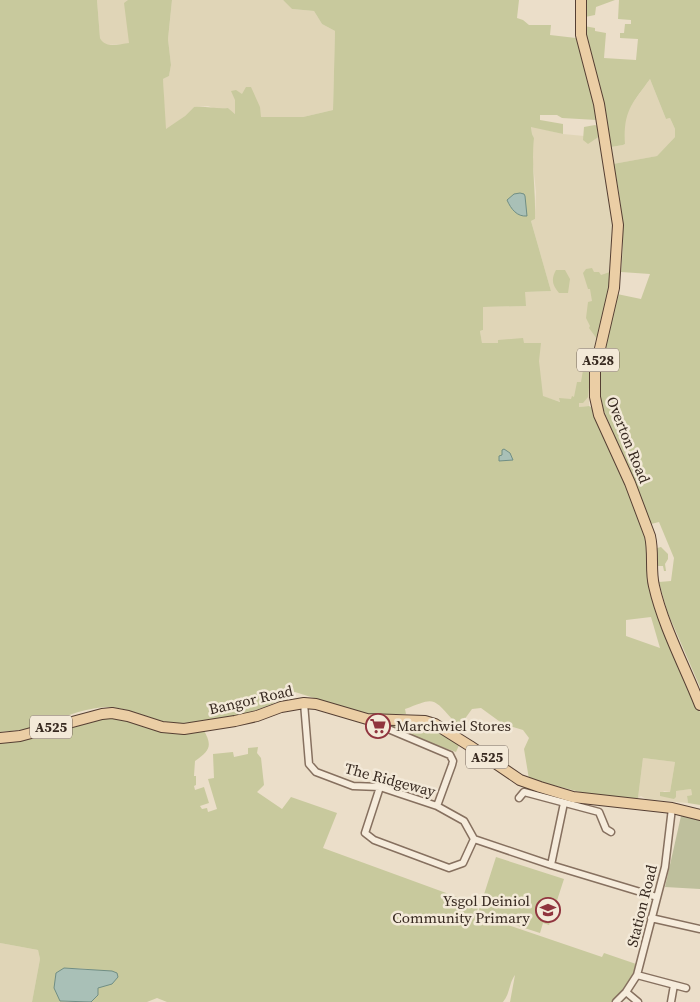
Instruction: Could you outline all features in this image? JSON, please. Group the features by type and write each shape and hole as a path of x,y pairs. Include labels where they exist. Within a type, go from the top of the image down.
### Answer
{"main road":[{"name":"Overton Road","path":"581,0 581,35 599,104 618,225 614,288 595,370 595,397 599,415 630,483 650,536 652,545 652,574 657,597 700,705"},
{"name":"Bangor Road","path":"0,738 20,736 102,714 112,713 162,727 184,729 236,722 281,707 304,703 316,704 366,719 416,720 434,724 520,780 573,797 672,808 700,815"}],"street":[{"name":"The Ridgeway","path":"304,703 309,764 316,772 353,786 380,787 437,806 464,821 474,839"},
{"path":"386,728 392,735 450,755 453,761 452,765 437,806"},
{"path":"380,787 365,833 374,840 449,868 463,863 474,839 551,865 657,897"},
{"path":"519,798 523,791 599,812 606,829 612,832"},
{"path":"551,865 564,803"},
{"name":"Station Road","path":"616,1002 626,992 637,975 665,867 672,808"},
{"path":"651,918 700,929"},
{"path":"637,975 686,988"},
{"path":"671,1002 674,985"},
{"path":"626,992 638,1002"}],"shaded area":[{"path":"97,0 128,0 136,43 108,45 103,43 100,38"},
{"path":"172,0 283,0 292,9 314,11 322,24 335,31 333,110 303,117 260,117 260,107 242,94 235,100 235,114 228,108 194,107 169,129 165,129 163,79 169,76 171,65 168,39"},
{"path":"650,79 666,119 670,118 675,129 675,137 657,156 613,164 611,147 625,144 624,126 626,115"},
{"path":"531,126 563,134 584,136 592,141 600,136 614,221 613,264 609,269 611,275 591,361 589,406 579,407 540,396 484,356 480,331 483,330 483,307 525,306 525,292 551,291 531,221 535,219 536,192 532,155 534,138"},
{"path":"520,193 525,196 527,216 515,212 507,200 514,194"},
{"path":"504,449 510,453 513,460 499,461 499,456 502,455 502,450"},
{"path":"643,758 675,762 670,792 664,791 660,796 675,791 691,789 692,795 687,796 688,803 646,799 641,796 638,798"},
{"path":"0,943 38,950 40,959 32,1002 0,1002"},
{"path":"64,968 112,971 117,973 118,977 112,984 98,988 98,995 91,1002 60,1001 54,988 56,973"}],"green space":[{"path":"0,0 97,0 100,38 106,44 113,45 129,43 124,3 128,0 172,0 168,39 171,65 169,76 163,79 166,129 185,116 194,107 228,108 235,114 235,100 231,91 236,90 242,94 246,87 251,87 260,107 261,117 303,117 333,110 335,31 322,24 314,11 292,9 283,0 519,0 517,18 529,25 551,25 550,35 576,38 594,94 597,120 540,115 540,120 563,124 563,134 531,127 534,138 535,219 531,221 551,291 525,292 526,306 483,307 483,330 480,331 482,343 498,343 498,340 523,338 524,343 541,343 539,361 543,396 560,402 559,398 571,399 572,396 574,397 577,382 581,382 583,370 579,369 581,364 591,367 588,397 583,403 579,403 579,407 589,406 594,409 648,538 649,590 700,712 700,805 688,803 687,796 692,795 691,789 676,791 674,799 660,796 660,792 670,792 675,762 643,758 638,798 636,799 584,793 529,779 524,749 529,738 523,730 503,724 481,708 472,709 456,731 450,727 453,720 441,707 432,701 405,709 406,714 375,715 359,712 295,692 258,709 220,719 174,723 120,708 104,707 77,712 30,728 0,732","holes":["651,617 660,648 626,636 626,620"]},
{"path":"586,0 615,0 596,7 595,15 585,17"},
{"path":"619,0 700,0 700,687 667,611 659,582 671,581 674,558 659,522 651,524 599,399 598,379 601,361 617,294 641,299 650,274 621,272 622,218 613,164 657,156 675,137 675,129 670,118 666,119 650,79 627,116 625,144 611,147 601,89 585,36 584,26 606,33 604,58 636,60 638,39 620,38 620,33 624,33 625,24 631,24 631,20 618,19"},
{"path":"595,125 599,127 600,136 588,144 583,140 584,127"},
{"path":"592,268 594,272 599,272 601,275 610,272 611,278 607,306 597,339 589,328 590,326 586,318 588,302 592,301 590,289 588,289 583,273 586,269"},
{"path":"556,270 565,270 570,279 568,293 559,293 555,287 553,276"},
{"path":"585,348 594,348 591,364 580,361"},
{"path":"661,547 668,554 665,564 666,571 664,571 663,566 656,566 657,548"},
{"path":"103,718 122,718 203,729 209,744 207,751 195,761 194,776 196,776 196,785 194,786 195,790 204,787 209,803 200,806 202,809 207,808 208,812 217,809 208,779 214,778 213,754 233,752 234,757 248,754 248,748 258,747 257,753 261,758 264,785 257,792 282,809 291,797 337,813 323,848 479,905 476,914 602,957 604,953 639,965 631,982 613,1002 510,1002 515,975 503,1002 167,1002 157,998 147,1002 91,1002 98,995 90,969 64,968 60,1001 69,1002 32,1002 40,959 38,950 0,943 0,742"},
{"path":"385,724 429,725 460,743 456,752 384,726"},
{"path":"681,816 700,819 700,889 665,887"},
{"path":"496,857 564,879 549,925 543,923 540,933 478,913"}],"place":[{"name":"Marchwiel Stores","path":"378,726"},
{"name":"Ysgol Deiniol Community Primary","path":"548,910"}]}
